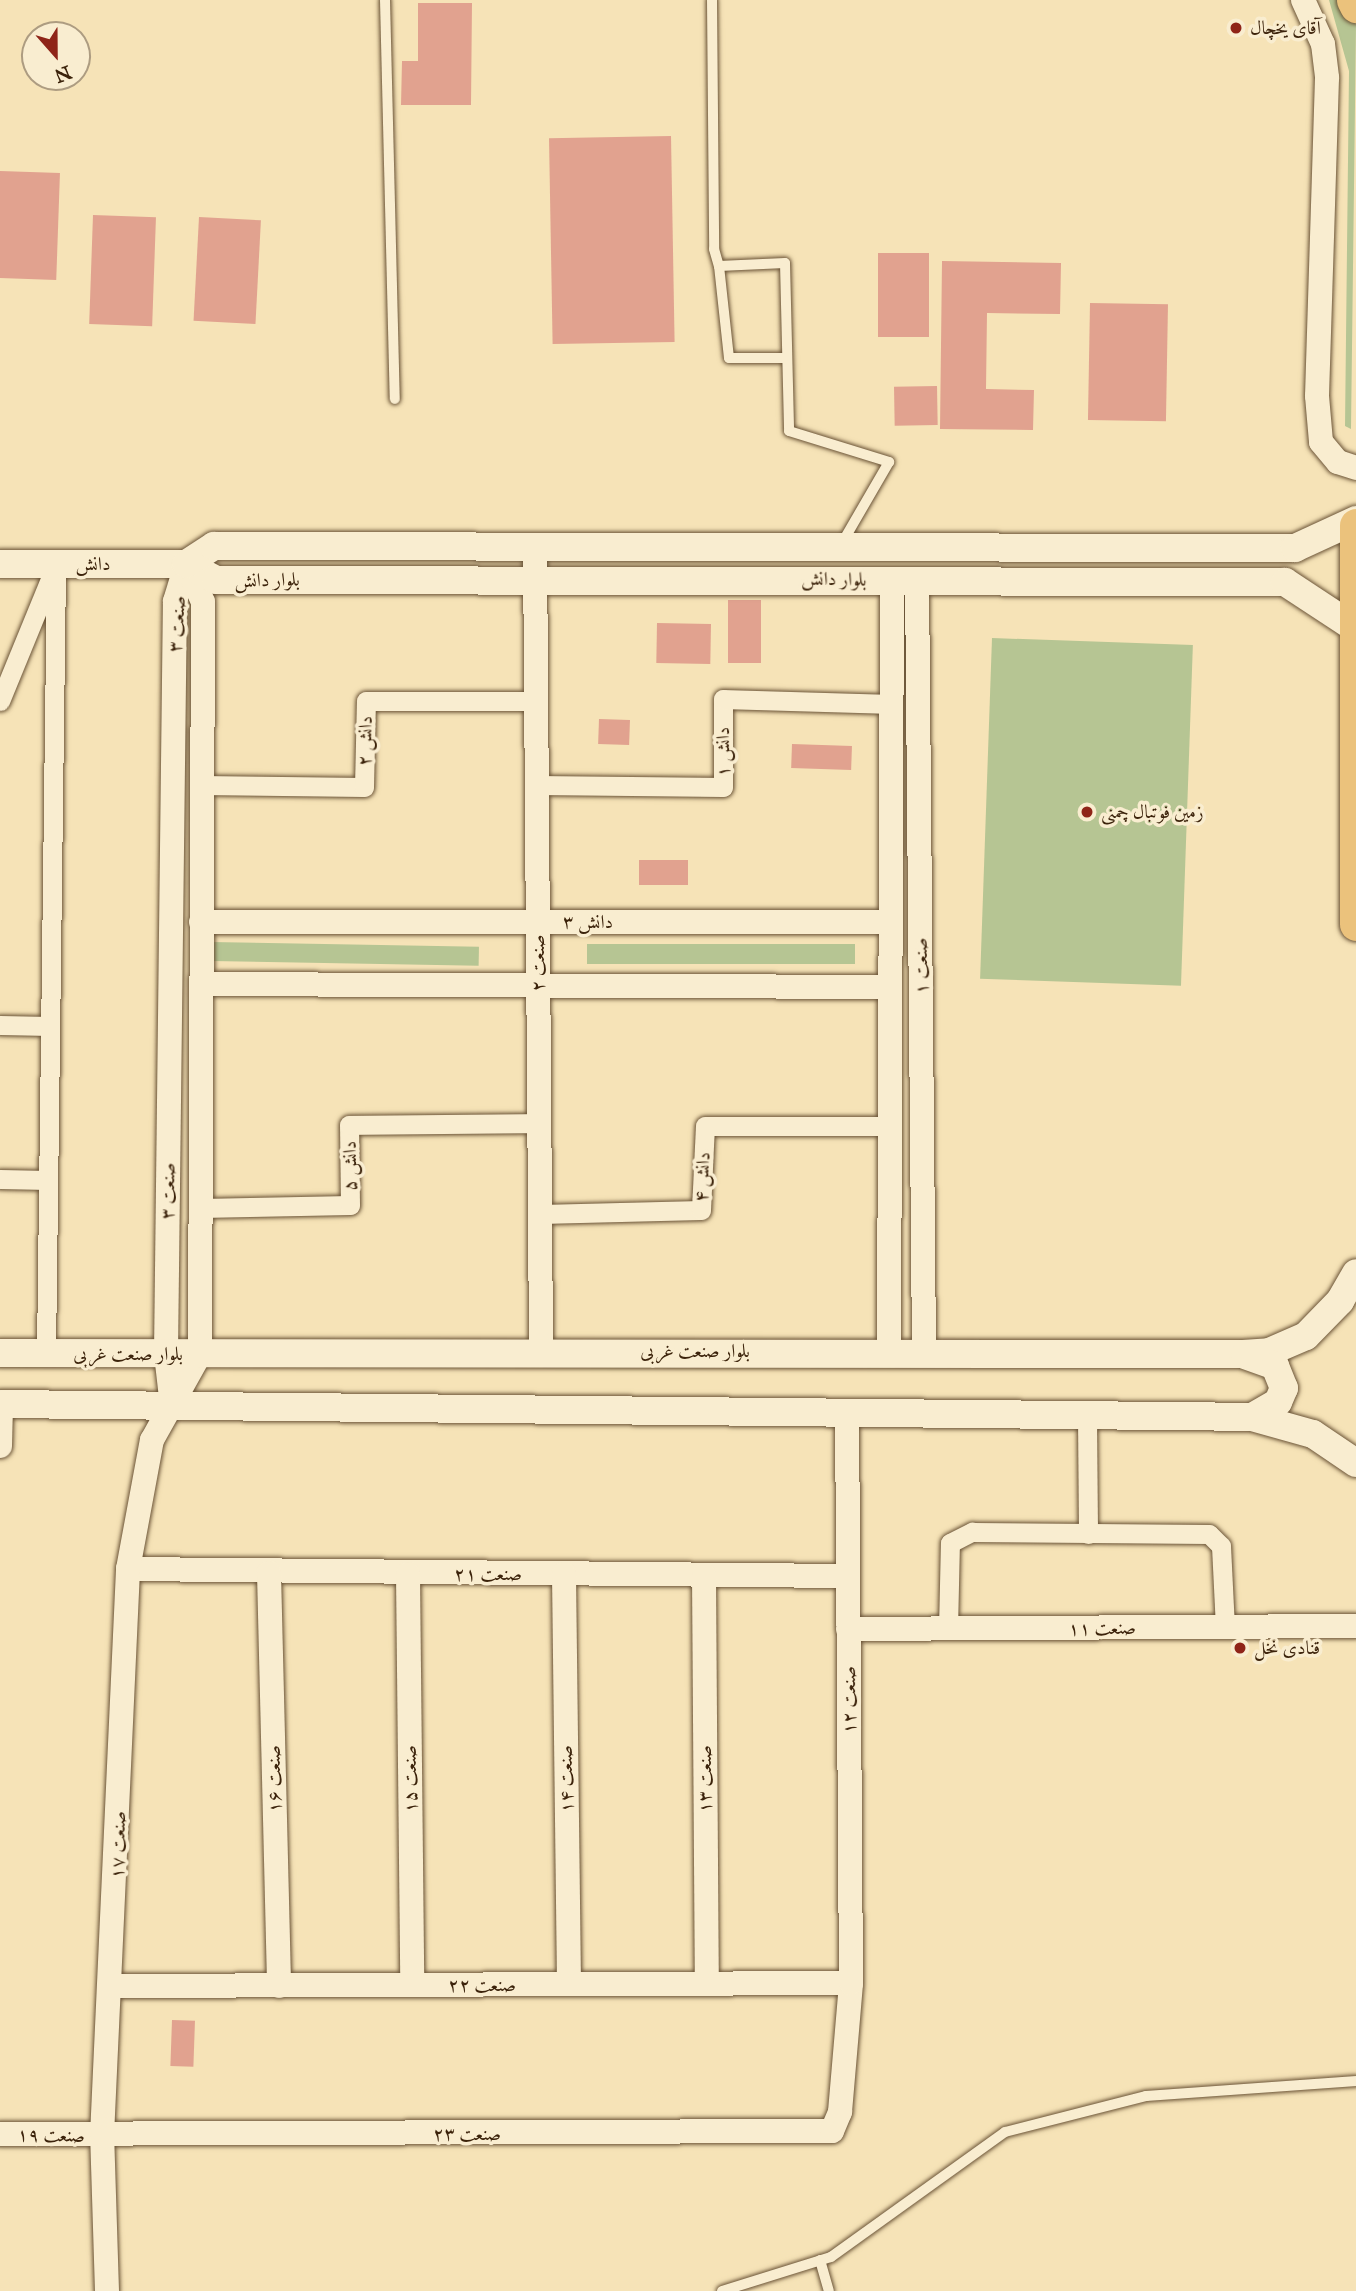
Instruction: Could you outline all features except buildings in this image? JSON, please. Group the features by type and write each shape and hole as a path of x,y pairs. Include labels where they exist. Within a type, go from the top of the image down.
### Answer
{"highway":[{"path":"1353,0 1356,6"},
{"path":"1356,526 1352,626 1356,924"}],"main road":[{"name":"بلوار دانش","path":"1352,626 1285,582 535,577 216,580 186,564 214,546 1295,548 1356,520"},
{"path":"840,547 840,579"},
{"name":"دانش","path":"0,564 186,564"},
{"name":"بلوار صنعت غربی","path":"0,1353 200,1354 541,1350 1243,1354 1269,1352 1306,1336 1356,1273"},
{"path":"1243,1354 1275,1366 1284,1388 1278,1402 1252,1417"},
{"path":"1,1404 847,1417 1252,1417 1313,1434 1356,1463"}],"street":[{"path":"1303,0 1323,44 1327,78 1317,396 1321,442 1338,463 1356,468"},
{"name":"صنعت ۲","path":"535,546 541,1350"},
{"path":"0,701 56,564"},
{"path":"46,1353 56,564"},
{"name":"صنعت ۳","path":"186,564 203,602 200,785 200,1354"},
{"name":"صنعت ۳","path":"172,1406 166,1354 175,601 186,564"},
{"name":"صنعت ۱","path":"889,1352 891,704 905,579"},
{"name":"صنعت ۱","path":"905,579 924,1352"},
{"name":"دانش ۱","path":"537,785 723,787 723,699 891,704"},
{"name":"دانش ۲","path":"200,785 364,787 366,701 536,701"},
{"name":"دانش ۳","path":"201,922 891,922"},
{"path":"201,984 890,987"},
{"path":"0,1025 50,1026"},
{"name":"دانش ۵","path":"200,1208 350,1205 349,1125 539,1122"},
{"name":"دانش ۴","path":"540,1214 701,1210 705,1126 890,1126"},
{"path":"0,1180 48,1180"},
{"name":"صنعت ۱۷","path":"107,2291 102,2136 113,1986 128,1569 144,1469 172,1406 200,1354"},
{"path":"0,1446 1,1404"},
{"name":"صنعت ۱۲","path":"832,2131 840,2112 851,1983 847,1417"},
{"path":"1087,1417 1088,1534"},
{"path":"948,1629 950,1543 960,1536 1088,1534 1209,1534 1217,1539 1225,1627"},
{"name":"صنعت ۲۱","path":"128,1569 269,1573 848,1576"},
{"name":"صنعت ۱۶","path":"269,1573 279,1986"},
{"name":"صنعت ۱۵","path":"408,1574 412,1985"},
{"name":"صنعت ۱۴","path":"564,1574 569,1984"},
{"name":"صنعت ۱۳","path":"704,1576 706,1983"},
{"name":"صنعت ۱۱","path":"848,1629 1356,1626"},
{"name":"صنعت ۲۲","path":"113,1986 851,1983"},
{"name":"صنعت ۲۳","path":"102,2136 832,2131"},
{"name":"صنعت ۱۹","path":"0,2134 102,2136"}],"lane":[{"path":"385,0 395,399"},
{"path":"712,0 714,249 719,267 729,358 786,358"},
{"path":"719,267 785,264 789,430 889,461 840,547"},
{"path":"722,2291 820,2260 902,2211 1005,2132 1146,2096 1356,2081"},
{"path":"820,2260 829,2291"}],"green space":[{"path":"1329,0 1344,0 1356,25 1351,429 1345,426 1349,71"},
{"name":"زمین فوتبال چمنی","path":"992,638 1193,645 1181,986 980,979"},
{"path":"211,942 479,947 479,966 211,961"},
{"path":"587,944 855,944 855,964 587,964"}],"place":[{"name":"آقای یخچال","path":"1236,28"},
{"name":"زمین فوتبال چمنی","path":"1087,812"},
{"name":"قنادی نخل","path":"1240,1648"}]}
